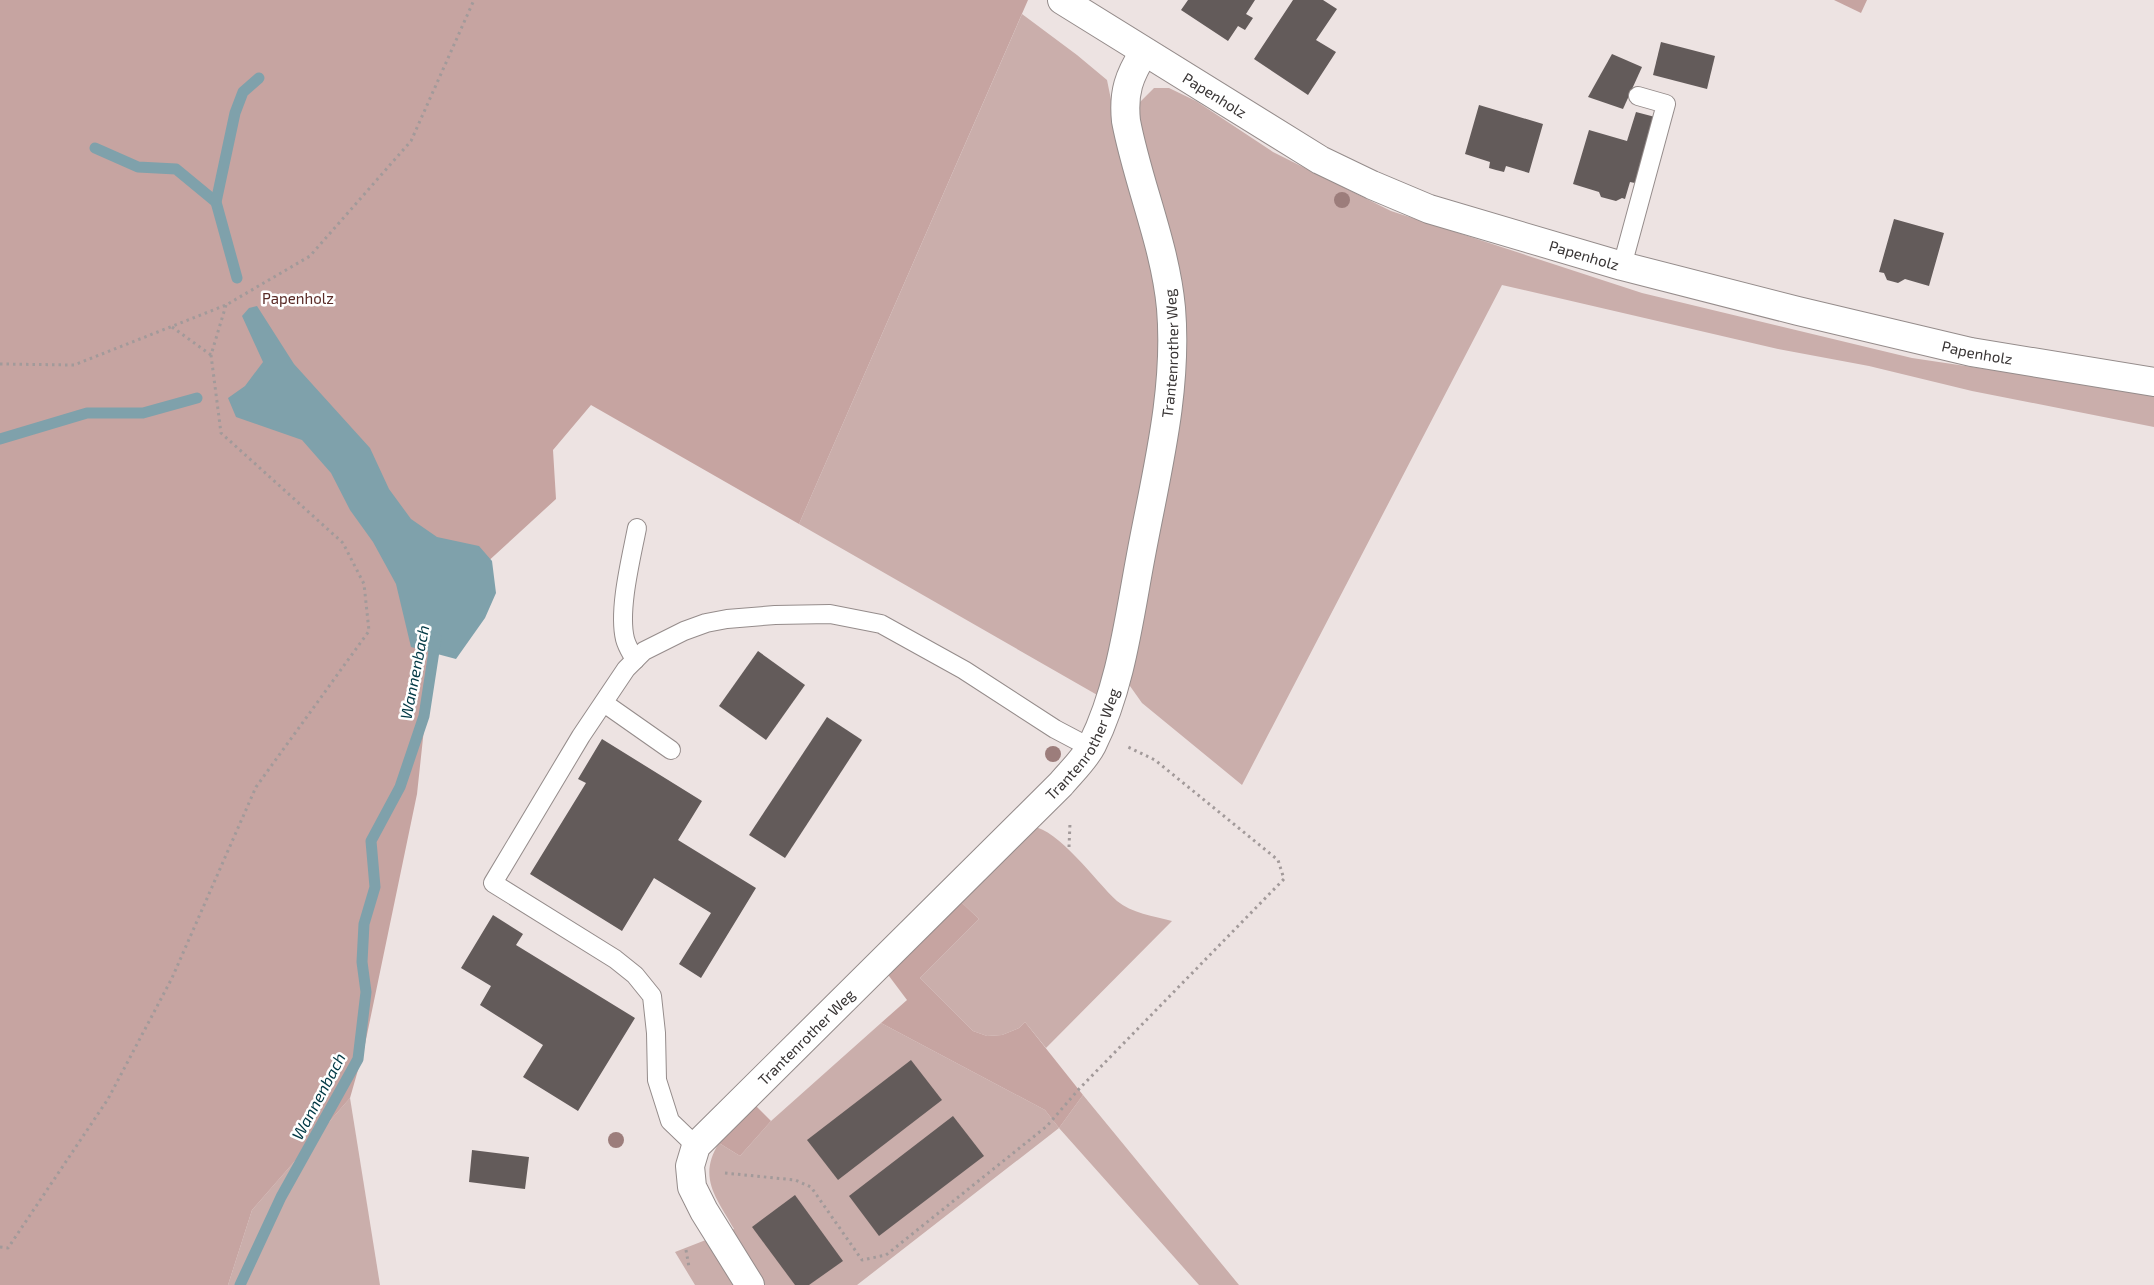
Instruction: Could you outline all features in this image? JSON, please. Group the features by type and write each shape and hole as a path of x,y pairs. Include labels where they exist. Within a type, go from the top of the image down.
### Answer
{"street":[{"name":"Papenholz","path":"1062,0 1320,160 1429,209 1622,266 1798,311 1971,352 2154,382"},
{"name":"Trantenrother Weg","path":"693,1156 1062,784 1091,748 1113,688 1126,635 1164,433 1174,348 1171,306 1163,263 1126,121 1124,106 1128,79 1144,52"},
{"path":"693,1156 692,1187 750,1285"}],"lane":[{"path":"1622,266 1666,104 1638,96"},
{"path":"635,660 625,640 623,621 627,580 637,528"},
{"path":"693,1156 670,1121 657,1080 656,1033 652,996 635,975 615,959 493,883 581,736 626,669 644,651 684,631 727,619 775,615 830,614 881,624 964,670 1055,729 1091,748"},
{"path":"604,703 670,750"}],"path":[{"path":"0,364 74,365 226,305 310,256 411,141 474,0"},
{"path":"0,1247 8,1248 108,1099 172,978 256,788 369,630 364,584 343,542 220,433 211,355 226,305"},
{"path":"171,327 211,355"},
{"path":"693,1156 740,1176 795,1180 811,1187 823,1201 832,1218 862,1260 886,1255 1047,1126 1078,1089 1284,879 1278,860 1155,760 1123,744 1091,748"}],"shaded area":[{"path":"1022,14 1107,80 1118,134 1159,283 1159,396 1125,591 1099,696 799,524"},
{"path":"1154,88 1169,88 1196,101 1273,152 1391,211 1642,293 1912,358 2154,394 2154,427 1972,391 1869,366 1778,349 1502,285 1242,785 1142,703 1125,679 1171,437 1136,112 1140,102"},
{"path":"1031,826 1053,836 1065,846 1117,901 1143,914 1172,921 1046,1048 1025,1022 1019,1028 1002,1035 987,1036 973,1031 920,978 979,919 959,900"},
{"path":"881,1023 1045,1110 1059,1128 857,1285 695,1285 675,1252 734,1229 716,1197 710,1177 713,1155 719,1143 740,1156 771,1121"},
{"path":"1083,1095 1239,1285 1199,1285 1059,1128"},
{"path":"350,1098 380,1285 228,1285 252,1210"}],"green space":[{"name":"Papenholz","path":"0,0 1028,0 799,524 591,405 553,450 556,499 437,608 417,794 364,1049 350,1098 252,1210 228,1285 0,1285"},
{"path":"1834,0 1867,0 1861,13"},
{"path":"959,900 979,919 920,978 973,1031 987,1036 1002,1035 1019,1028 1025,1022 1083,1095 1059,1128 1045,1110 881,1023 907,1000 886,972"},
{"path":"753,1103 771,1121 740,1156 719,1143"}],"water":[{"path":"257,306 294,364 370,448 389,489 411,519 437,537 479,546 492,561 496,593 485,618 456,659 411,647 396,584 373,542 350,510 331,473 302,440 236,417 228,398 245,386 263,362 242,316 249,308"}],"building":[{"path":"1188,0 1255,0 1246,14 1253,18 1245,30 1238,26 1228,41 1181,10"},
{"path":"1293,0 1323,0 1337,9 1316,40 1336,52 1308,95 1254,59"},
{"path":"1661,42 1715,56 1707,89 1653,75"},
{"path":"1612,54 1642,67 1623,109 1588,97"},
{"path":"1479,105 1543,124 1529,173 1506,166 1504,172 1489,168 1490,162 1465,154"},
{"path":"1636,112 1655,117 1635,183 1630,182 1625,199 1622,198 1616,201 1601,197 1599,192 1573,184 1589,130 1627,141"},
{"path":"1894,219 1944,233 1929,286 1905,279 1898,283 1887,280 1884,273 1879,272"},
{"path":"758,651 805,685 766,740 719,706"},
{"path":"827,717 862,740 785,858 749,835"},
{"path":"602,739 702,801 678,840 756,888 701,978 679,964 711,913 654,878 622,931 530,874 586,783 578,779"},
{"path":"493,915 523,934 516,945 635,1018 578,1111 523,1077 543,1045 480,1005 491,986 461,968"},
{"path":"911,1060 942,1100 838,1180 807,1140"},
{"path":"953,1116 984,1156 879,1236 849,1196"},
{"path":"472,1150 529,1157 525,1189 469,1182"},
{"path":"795,1195 843,1261 809,1285 795,1285 752,1227"}],"waterway":[{"path":"237,278 216,202 235,113 243,92 259,78"},
{"path":"95,148 138,167 176,169 216,202"},
{"path":"0,439 87,413 143,413 197,398"},
{"name":"Wannenbach","path":"240,1285 281,1197 358,1059 366,992 362,962 364,924 375,887 371,841 400,787 424,716 436,638"}]}
